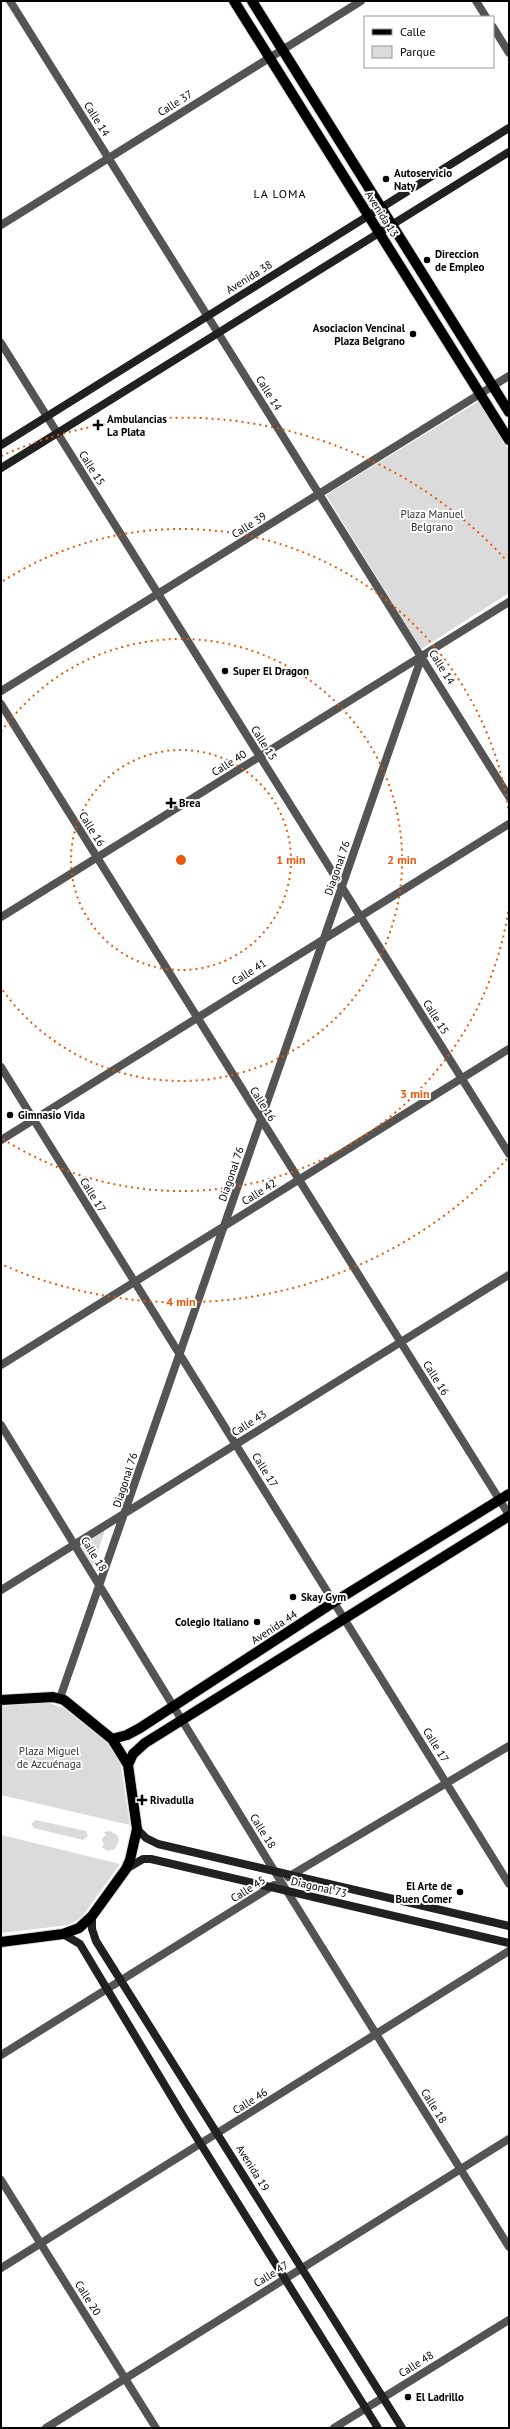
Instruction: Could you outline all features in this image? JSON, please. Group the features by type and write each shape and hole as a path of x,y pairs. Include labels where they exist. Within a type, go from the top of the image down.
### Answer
{"main road":[{"name":"Avenida 13","path":"234,1 509,440"},
{"name":"Avenida 13","path":"252,1 509,412"},
{"name":"Avenida 38","path":"1,445 207,315 509,128"},
{"path":"1,468 509,152"},
{"name":"Avenida 44","path":"112,1739 127,1735 334,1602 509,1494"},
{"path":"128,1765 133,1754 145,1742 509,1515"},
{"path":"1,1700 60,1698 112,1739 128,1765 137,1828 135,1844 126,1869 92,1916 79,1928 63,1934 1,1942"},
{"name":"Diagonal 73","path":"137,1828 146,1838 158,1844 509,1926"},
{"name":"Diagonal 73","path":"126,1869 143,1860 151,1859 509,1943"},
{"name":"Avenida 19","path":"92,1916 92,1929 96,1940 122,1979 402,2428"},
{"path":"63,1934 80,1944 106,1990 200,2144 378,2428"}],"street":[{"name":"Calle 14","path":"10,1 509,797"},
{"name":"Calle 37","path":"1,225 361,1"},
{"path":"476,1 485,16"},
{"path":"494,29 509,53"},
{"name":"Calle 15","path":"1,343 509,1154"},
{"name":"Calle 39","path":"1,691 509,376"},
{"name":"Calle 40","path":"1,917 509,602"},
{"name":"Diagonal 76","path":"60,1698 126,1512 179,1352 261,1122 422,656"},
{"name":"Calle 16","path":"1,704 198,1018 261,1122 509,1515"},
{"name":"Calle 41","path":"1,1140 509,824"},
{"name":"Calle 42","path":"1,1365 509,1049"},
{"name":"Calle 17","path":"1,1067 509,1884"},
{"name":"Calle 43","path":"1,1590 509,1275"},
{"name":"Calle 18","path":"1,1425 100,1584 275,1872 509,2247"},
{"name":"Calle 45","path":"1,2055 271,1887 448,1784 509,1746"},
{"name":"Calle 46","path":"1,2268 377,2035 509,1951"},
{"name":"Calle 47","path":"46,2428 509,2139"},
{"name":"Calle 20","path":"1,2180 156,2428"},
{"name":"Calle 48","path":"334,2428 509,2320"}],"green space":[{"name":"Plaza Manuel Belgrano","path":"479,401 509,450 509,593 421,649 326,495"},
{"path":"105,1530 93,1567 81,1546"},
{"name":"Plaza Miguel de Azcuénaga","path":"49,1703 64,1708 111,1746 120,1759 130,1825 1,1795 1,1706"},
{"path":"36,1820 86,1831 88,1836 83,1840 34,1828 31,1824"},
{"path":"110,1831 117,1835 119,1841 115,1849 108,1851 102,1847 104,1844 102,1841 103,1837 106,1835 104,1832"},
{"path":"1,1835 120,1864 82,1917 69,1925 1,1933"}],"place":[{"name":"Autoservicio Naty","path":"386,179"},
{"name":"Direccion de Empleo","path":"427,260"},
{"name":"Asociacion Vencinal Plaza Belgrano","path":"413,334"},
{"name":"Ambulancias La Plata","path":"98,425"},
{"name":"Super El Dragon","path":"225,671"},
{"name":"Brea","path":"171,803"},
{"name":"Gimnasio Vida","path":"10,1115"},
{"name":"Skay Gym","path":"293,1597"},
{"name":"Colegio Italiano","path":"257,1622"},
{"name":"Rivadulla","path":"142,1800"},
{"name":"El Arte de Buen Comer","path":"460,1892"},
{"name":"El Ladrillo","path":"408,2397"}],"district":[{"name":"LA LOMA","path":"280,194"}]}
